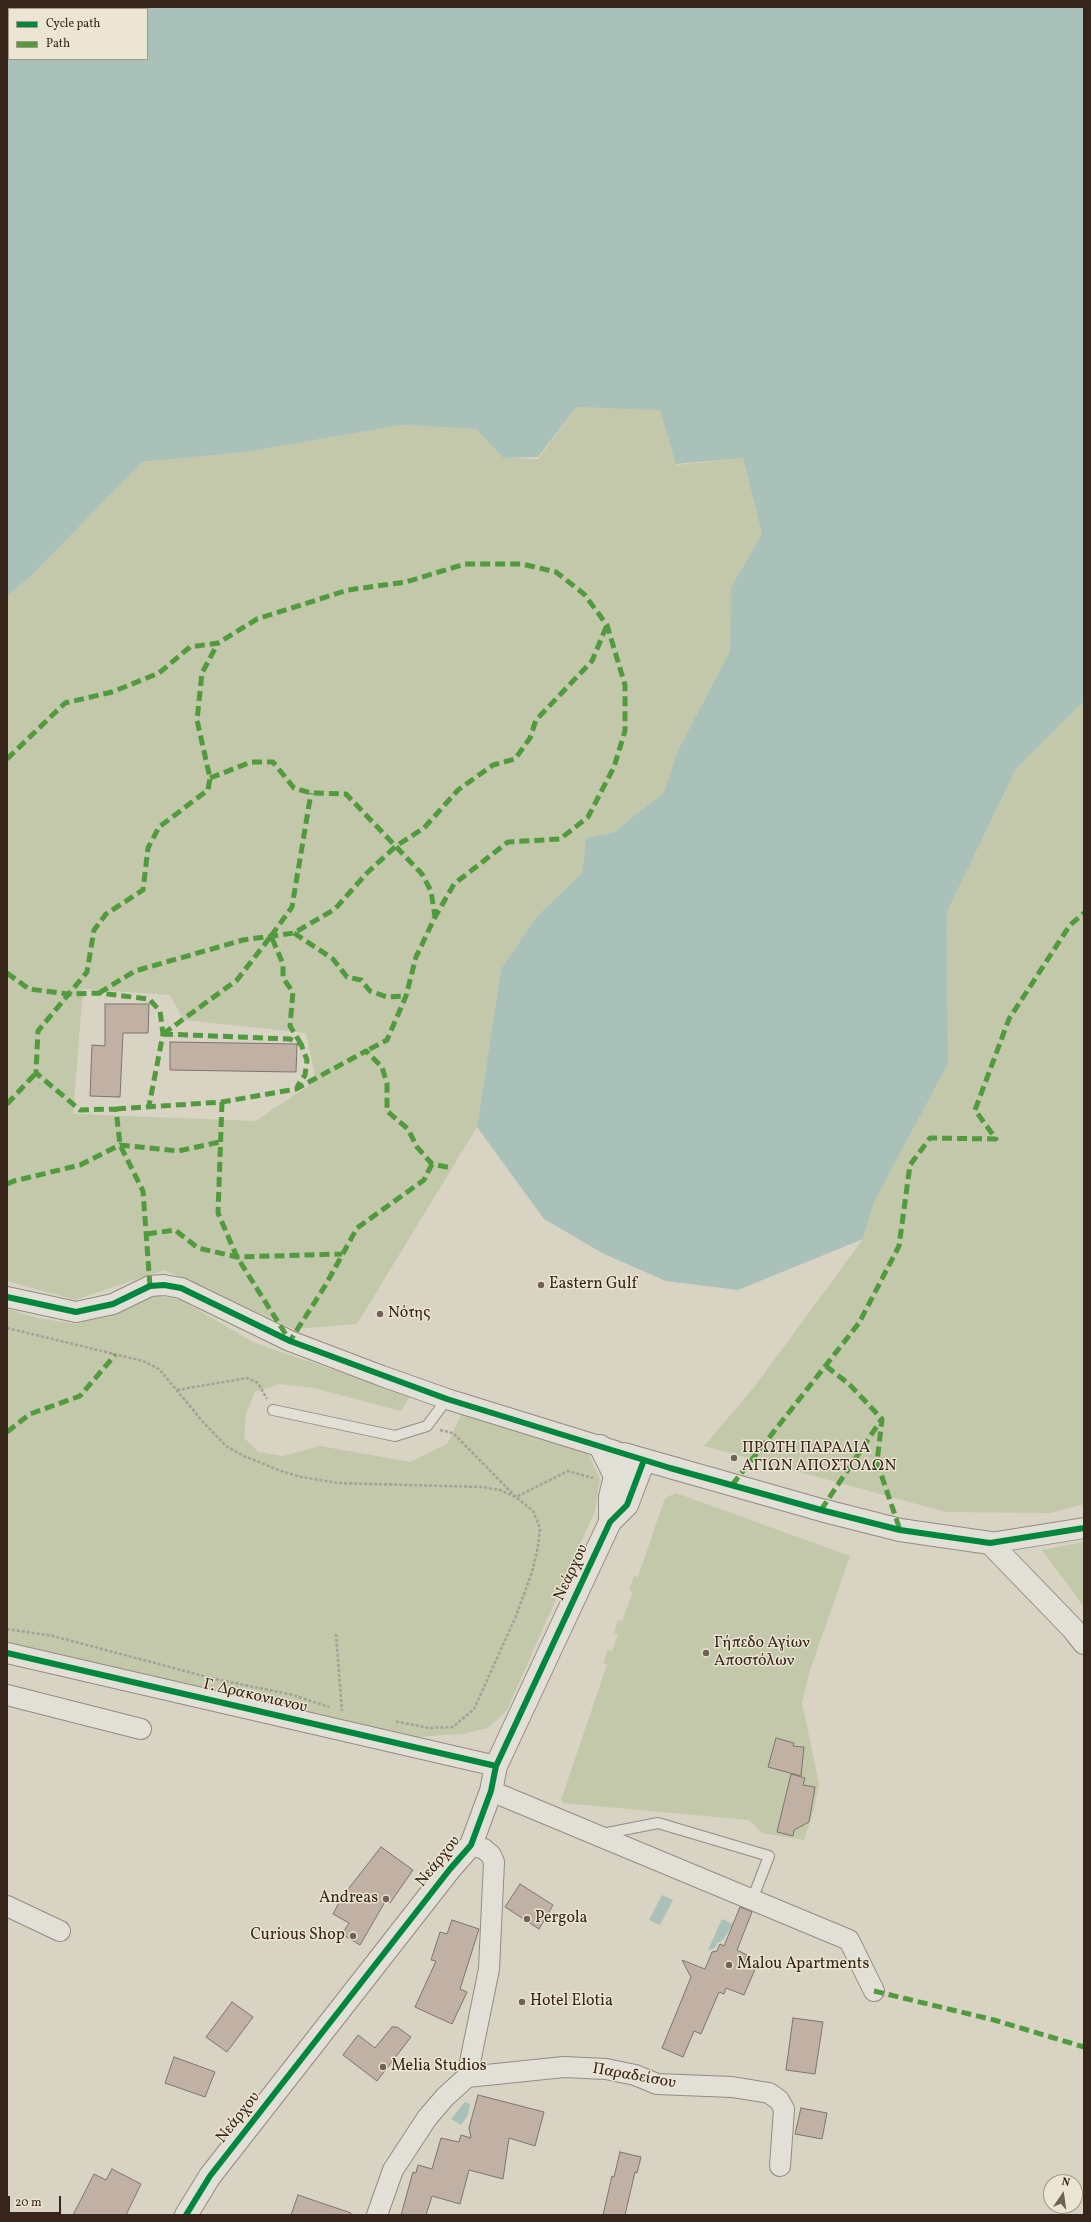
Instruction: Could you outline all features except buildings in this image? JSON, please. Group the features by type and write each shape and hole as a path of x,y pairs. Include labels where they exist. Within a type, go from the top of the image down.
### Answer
{"street":[{"path":"7,1297 76,1312 114,1304 150,1286 164,1285 181,1288 290,1341 447,1400 670,1468 900,1530 990,1543 1084,1528"},
{"path":"600,1446 614,1480"},
{"name":"Νεάρχου","path":"610,1522 610,1498 614,1480 624,1454"},
{"name":"Νεάρχου","path":"186,2215 210,2176 440,1882 471,1845 491,1791 496,1766 610,1522 627,1505 637,1483 644,1460"},
{"path":"637,1483 670,1468"},
{"path":"990,1543 1073,1629 1084,1643"},
{"name":"Γ. Δρακονιανου","path":"7,1653 496,1766"},
{"path":"7,1696 141,1729"},
{"path":"491,1791 849,1940 874,1991"},
{"path":"377,2215 393,2170 427,2118 445,2097 467,2077 489,1969 494,1862 491,1855 484,1849 471,1845"},
{"path":"7,1906 60,1931"},
{"name":"Παραδείσου","path":"467,2077 564,2067 606,2069 635,2075 657,2084 732,2087 769,2093 778,2100 784,2109 780,2166"}],"lane":[{"path":"273,1410 395,1436 427,1426 447,1400"},
{"path":"596,1835 658,1823 769,1856 752,1900"}],"path":[{"path":"7,1328 143,1361 159,1369 226,1446 244,1456 301,1478 365,1485 482,1487 500,1490 516,1497"},
{"path":"177,1390 247,1378 258,1383 273,1410"},
{"path":"386,1720 429,1728 453,1728 474,1709 516,1616 538,1547 540,1528 533,1511 516,1497 453,1433 427,1426"},
{"path":"516,1497 568,1471 614,1480"},
{"path":"7,1629 53,1636 215,1679 293,1695 349,1712"},
{"path":"336,1634 342,1711"}],"shaded area":[{"path":"7,7 1084,7 1084,701 1016,769 947,912 948,1064 874,1202 863,1239 738,1290 666,1281 604,1254 544,1219 477,1127 501,969 537,916 582,873 586,838 614,832 664,792 678,750 730,651 731,587 762,534 743,458 676,464 660,410 576,407 538,457 503,458 476,429 402,425 245,452 142,462 32,575 7,596"},
{"path":"576,407 661,409 677,465 743,458 762,534 731,587 730,651 678,750 664,792 614,832 586,838 582,873 537,916 501,969 477,1127 357,1324 294,1329 164,1270 75,1300 7,1281 7,596 32,575 142,462 245,452 402,425 476,429 503,458 538,459","holes":["83,989 170,995 184,1020 306,1033 316,1081 255,1121 73,1114"]},
{"path":"1084,701 1084,1504 1051,1513 946,1512 704,1446 755,1386 863,1239 874,1202 948,1064 947,912 1016,769"},
{"path":"154,1295 181,1300 255,1343 410,1396 401,1411 314,1388 279,1384 255,1392 246,1413 244,1438 259,1452 283,1456 320,1446 410,1462 447,1444 463,1411 587,1451 600,1479 595,1511 507,1710 488,1728 463,1734 416,1737 7,1644 7,1309 38,1318 76,1324 120,1310"},
{"name":"Γήπεδο Αγίων Αποστόλων","path":"676,1493 850,1556 809,1673 802,1703 819,1784 814,1809 804,1840 762,1833 749,1820 563,1803 561,1800 607,1665 603,1663 608,1650 612,1651 618,1634 614,1633 618,1620 622,1621 633,1592 629,1590 634,1576 638,1577 665,1498"},
{"path":"1084,1542 1084,1607 1042,1550"},
{"path":"662,1895 673,1900 660,1925 649,1920"},
{"path":"722,1919 733,1924 723,1940 717,1943 715,1948 708,1950"},
{"path":"465,2102 470,2104 468,2115 461,2125 451,2119"}],"marked path":[{"path":"7,759 65,703 112,692 159,673 190,647 218,643 257,619 348,590 406,582 465,564 522,564 556,572 584,594 607,625 625,685 625,731 614,767 588,817 560,839 508,842 454,884 435,917 416,957 406,996 387,1040 366,1051"},
{"path":"99,993 135,971 243,940 294,933 335,909 367,873 396,846 424,828 458,790 493,765 515,759 530,738 536,720 592,661 607,625"},
{"path":"150,1286 143,1191 120,1145 116,1109 80,1110 36,1073 38,1031 87,972 94,930 106,914 143,890 148,848 159,827 208,790 210,778 197,720 202,673 218,643"},
{"path":"210,778 251,762 273,762 294,788 311,793 346,794 422,874 431,891 435,917"},
{"path":"271,936 292,907 311,793"},
{"path":"732,1485 859,1323 899,1246 910,1165 930,1138 996,1139 975,1110 1009,1019 1070,925 1084,913"},
{"path":"294,933 333,959 347,977 361,980 370,991 387,997 406,996"},
{"path":"163,1034 237,980 271,936 283,964 283,978 293,992 290,1026 301,1044"},
{"path":"7,973 29,989 68,994 99,993 149,999 160,1011 163,1034 149,1106"},
{"path":"163,1034 290,1039 301,1044 307,1060 305,1075 297,1087"},
{"path":"116,1109 222,1102 296,1089 366,1051 382,1067 387,1084 387,1111 408,1129 417,1147 432,1164 452,1168"},
{"path":"7,1104 36,1073"},
{"path":"222,1102 218,1213 237,1257 290,1341 325,1286 357,1228 424,1180 432,1164"},
{"path":"7,1184 80,1165 120,1145 178,1151 220,1142"},
{"path":"147,1234 175,1230 198,1248 237,1257 342,1254"},
{"path":"7,1432 30,1414 80,1396 115,1355"},
{"path":"826,1366 849,1384 882,1419 877,1462 900,1530"},
{"path":"821,1510 881,1420"},
{"path":"874,1991 994,2020 1084,2047"}],"cycle path":[{"path":"7,1297 76,1312 113,1304 150,1286 164,1285 181,1288 290,1341 447,1399 670,1468 821,1510 900,1530 990,1543 1084,1528"},
{"path":"186,2215 210,2176 450,1869 471,1845 491,1791 496,1766 610,1522 627,1505 644,1460"},
{"path":"7,1653 496,1766"}],"place":[{"name":"Eastern Gulf","path":"541,1285"},
{"name":"Νότης","path":"380,1314"},
{"name":"ΠΡΩΤΗ ΠΑΡΑΛΙΑ ΑΓΙΩΝ ΑΠΟΣΤΟΛΩΝ","path":"734,1458"},
{"name":"Γήπεδο Αγίων Αποστόλων","path":"706,1653"},
{"name":"Andreas","path":"386,1899"},
{"name":"Pergola","path":"527,1919"},
{"name":"Curious Shop","path":"353,1936"},
{"name":"Malou Apartments","path":"729,1965"},
{"name":"Hotel Elotia","path":"522,2002"},
{"name":"Melia Studios","path":"383,2067"}]}
